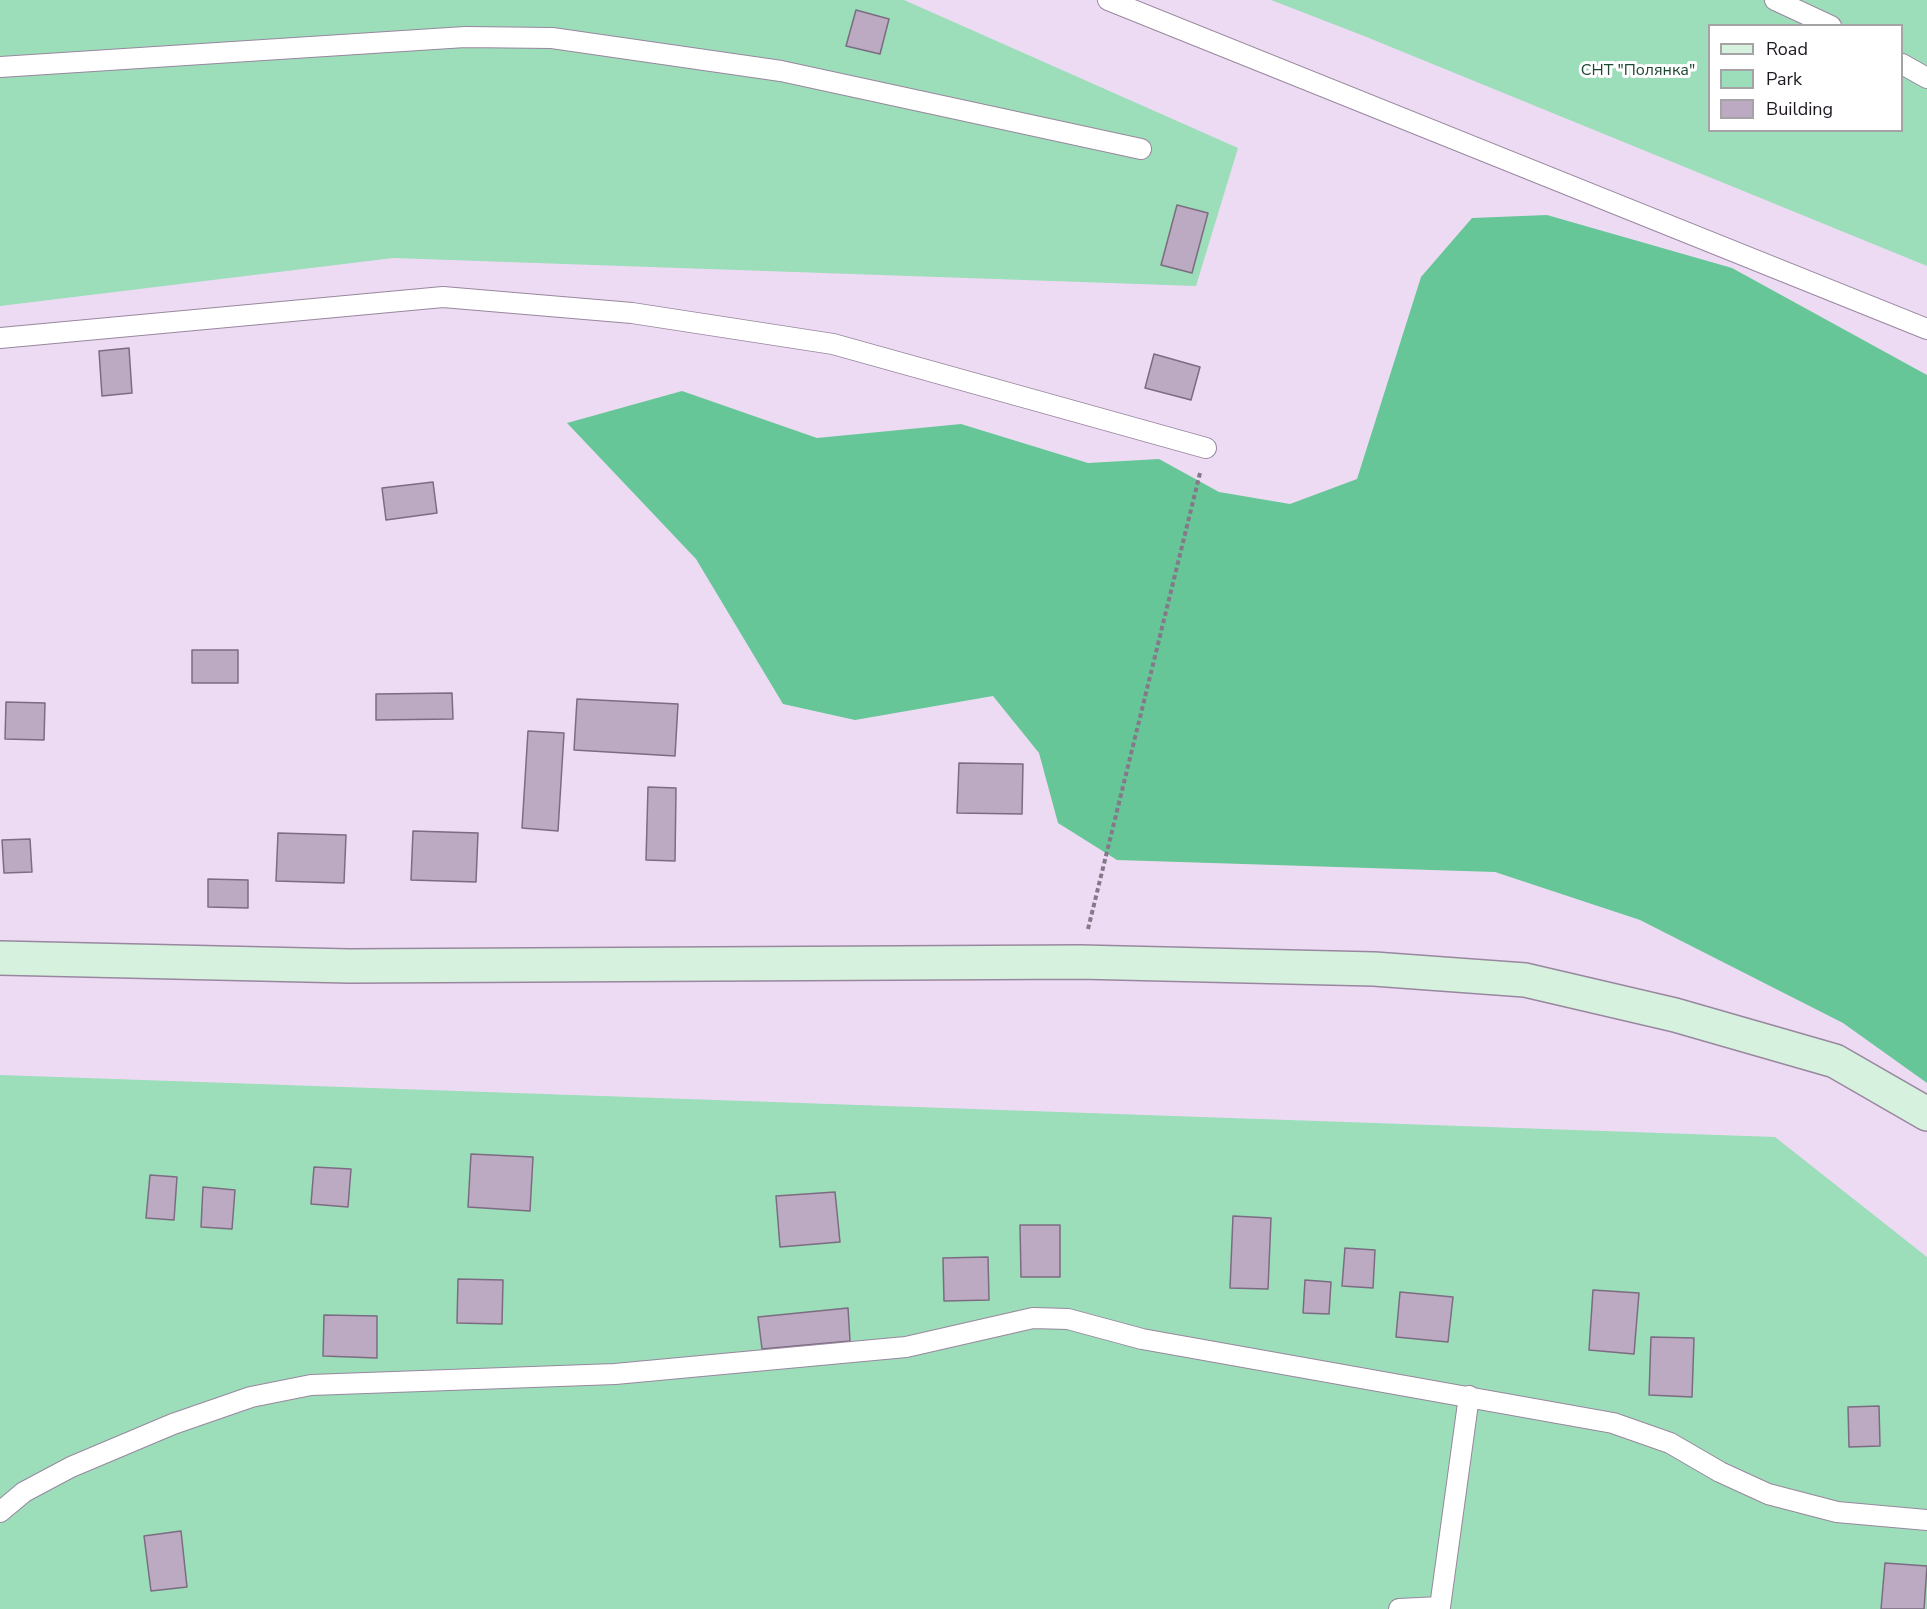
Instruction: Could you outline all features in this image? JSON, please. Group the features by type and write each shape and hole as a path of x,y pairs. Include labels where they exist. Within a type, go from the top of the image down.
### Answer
{"street":[{"path":"0,958 349,966 1080,962 1374,969 1525,980 1675,1015 1835,1061 1927,1114"}],"lane":[{"path":"1108,0 1927,329"},
{"path":"1775,0 1827,24"},
{"path":"0,67 465,37 552,38 781,71 1141,149"},
{"path":"1903,65 1927,78"},
{"path":"0,338 444,297 632,313 833,344 1206,448"},
{"path":"0,1512 24,1492 71,1467 173,1424 251,1396 311,1385 615,1374 906,1347 1033,1318 1068,1319 1142,1339 1613,1423 1670,1443 1720,1472 1779,1497 1837,1512 1927,1520"},
{"path":"1399,1609 1440,1607 1469,1396"}],"path":[{"path":"1080,962 1206,448"}],"green space":[{"path":"0,0 904,0 1238,148 1196,286 393,258 0,306"},
{"name":"СНТ \"Полянка\"","path":"1271,0 1927,0 1927,266 1364,36"},
{"path":"1547,215 1732,268 1927,375 1927,1083 1843,1023 1640,920 1495,872 1117,860 1058,823 1039,753 993,696 855,720 783,704 696,559 567,423 682,391 817,438 961,424 1088,463 1159,459 1219,492 1290,504 1357,479 1421,277 1472,218"},
{"path":"0,1075 1775,1137 1927,1257 1927,1609 0,1609"}],"building":[{"path":"856,10 889,19 880,54 846,46"},
{"path":"1177,205 1208,213 1192,273 1161,265"},
{"path":"129,348 132,393 102,396 99,351"},
{"path":"1154,354 1200,367 1191,400 1145,388"},
{"path":"433,482 437,513 386,520 382,488"},
{"path":"192,650 238,650 238,683 192,683"},
{"path":"452,693 453,719 376,720 376,694"},
{"path":"577,699 678,704 675,756 574,750"},
{"path":"6,702 45,703 44,740 5,739"},
{"path":"528,731 564,733 558,831 522,828"},
{"path":"959,763 1023,764 1022,814 957,813"},
{"path":"648,787 676,788 675,861 646,860"},
{"path":"413,831 478,833 476,882 411,880"},
{"path":"278,833 346,835 344,883 276,881"},
{"path":"30,839 32,872 4,873 2,840"},
{"path":"208,879 248,880 248,908 208,907"},
{"path":"471,1154 533,1157 530,1211 468,1207"},
{"path":"314,1167 351,1169 348,1207 311,1204"},
{"path":"150,1175 177,1177 174,1220 146,1218"},
{"path":"203,1187 235,1190 232,1229 201,1227"},
{"path":"835,1192 840,1242 780,1247 776,1196"},
{"path":"1233,1216 1271,1218 1268,1289 1230,1288"},
{"path":"1020,1225 1060,1225 1060,1277 1021,1277"},
{"path":"1345,1248 1375,1250 1373,1288 1342,1286"},
{"path":"988,1257 989,1300 944,1301 943,1258"},
{"path":"458,1279 503,1280 502,1324 457,1323"},
{"path":"1305,1280 1331,1282 1329,1314 1303,1313"},
{"path":"1593,1290 1639,1293 1634,1354 1589,1350"},
{"path":"1400,1292 1453,1297 1448,1342 1396,1337"},
{"path":"848,1308 850,1341 762,1349 758,1317"},
{"path":"324,1315 377,1316 377,1358 323,1356"},
{"path":"1651,1337 1694,1338 1692,1397 1649,1395"},
{"path":"1879,1406 1880,1446 1849,1447 1848,1407"},
{"path":"181,1531 187,1587 151,1591 144,1536"},
{"path":"1885,1563 1927,1566 1924,1609 1881,1609"}]}
